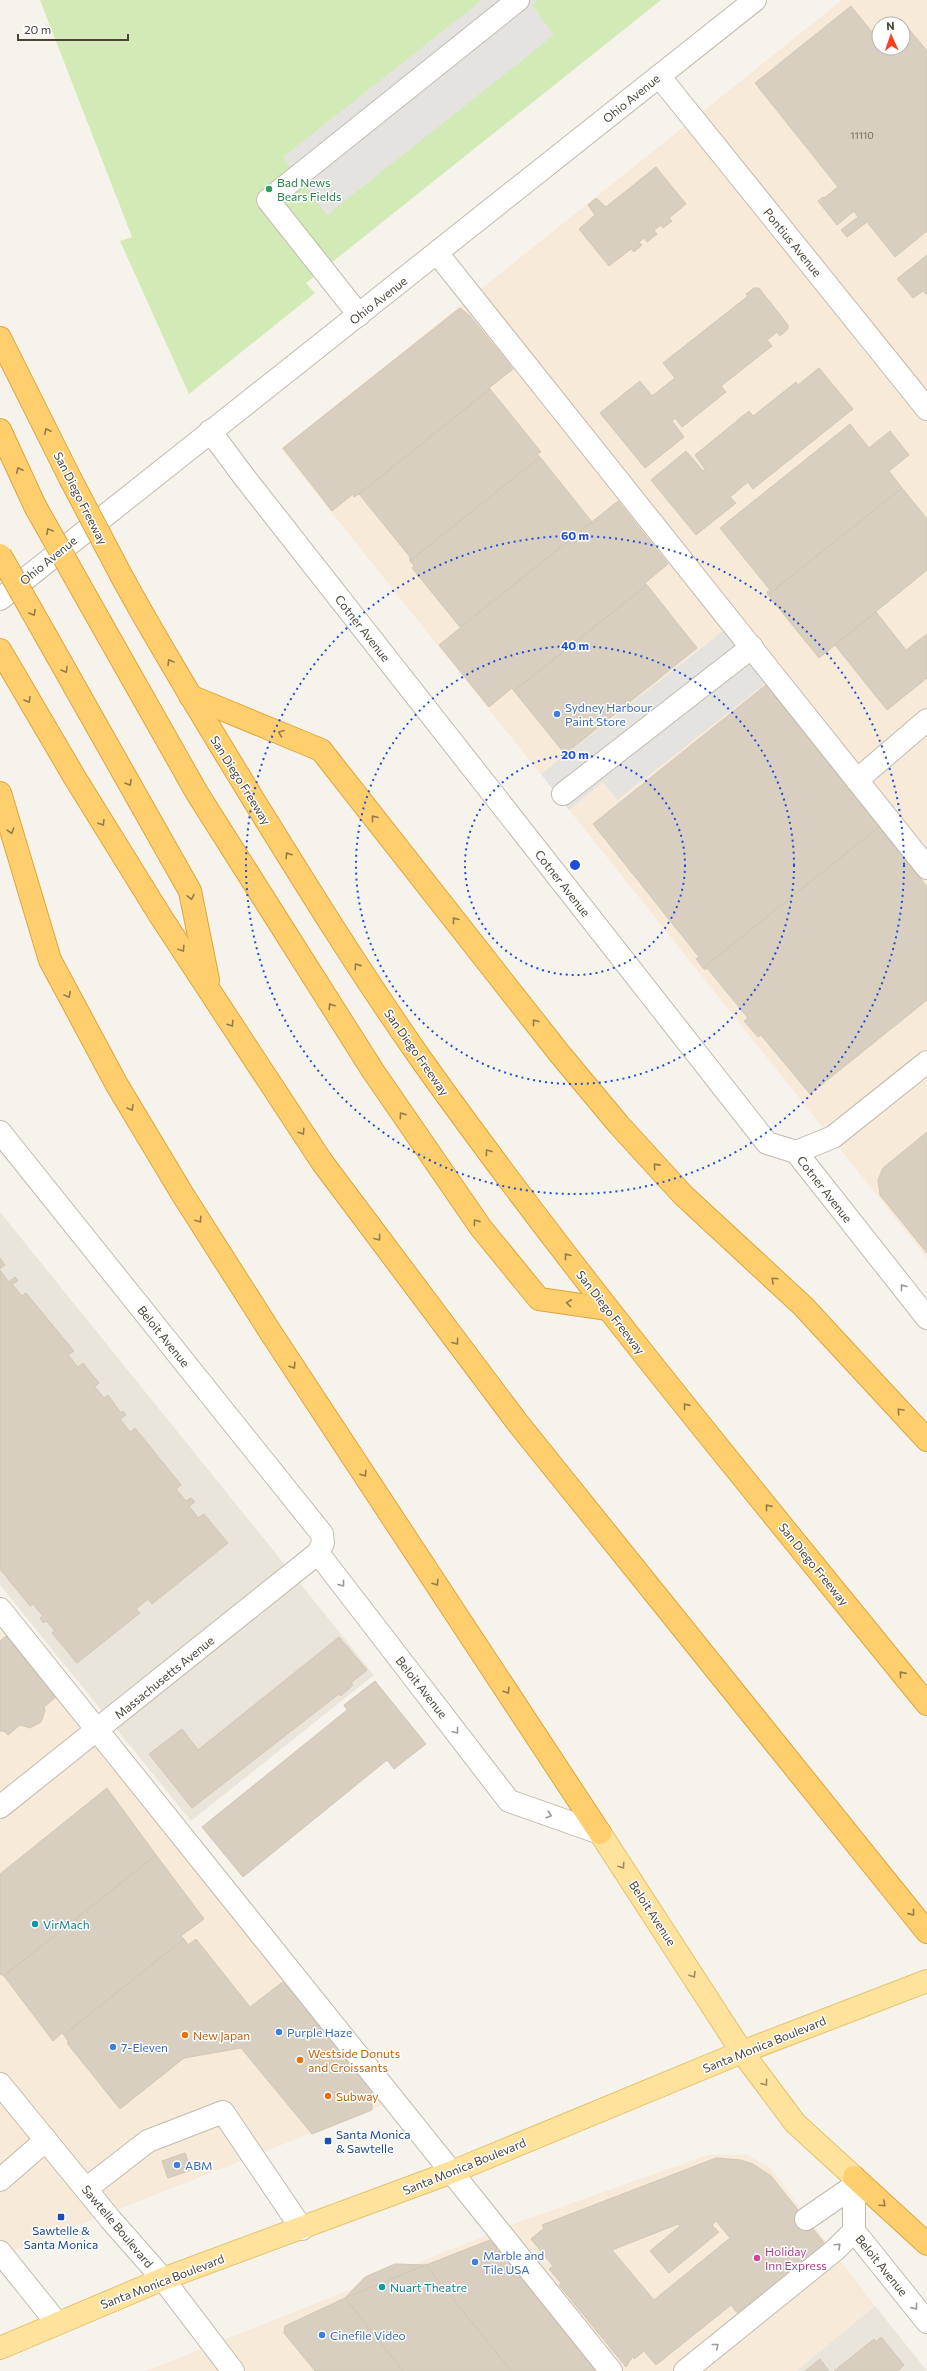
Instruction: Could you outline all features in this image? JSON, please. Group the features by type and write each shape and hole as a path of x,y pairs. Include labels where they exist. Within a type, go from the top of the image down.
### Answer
{"highway":[{"name":"San Diego Freeway","path":"0,338 70,478 122,577 190,696 347,952 423,1063 608,1309 927,1704"},
{"path":"0,430 35,506 197,793 373,1071 481,1228 539,1299 608,1309"},
{"path":"0,555 190,891 210,991"},
{"path":"4,658 74,778 210,991 322,1162 420,1295 517,1422 927,1932"},
{"path":"190,696 321,750 559,1053 619,1125 683,1194 802,1306 927,1440"},
{"path":"0,793 50,960 117,1085 183,1195 271,1333 600,1833"},
{"path":"854,2182 927,2244"}],"main road":[{"name":"Beloit Avenue","path":"600,1833 742,2052 795,2123 854,2182"},
{"name":"Santa Monica Boulevard","path":"0,2348 163,2279 302,2229 452,2172 742,2052 927,1980"}],"street":[{"path":"359,315 268,200 518,0"},
{"name":"Ohio Avenue","path":"0,599 755,0"},
{"name":"Pontius Avenue","path":"658,76 927,408"},
{"path":"437,253 927,868"},
{"name":"Cotner Avenue","path":"210,431 245,478 767,1143 796,1152 927,1318"},
{"path":"563,794 752,647"},
{"path":"857,780 927,720"},
{"path":"796,1152 833,1137 927,1062"},
{"name":"Beloit Avenue","path":"0,1132 322,1534 321,1548 509,1802 600,1833"},
{"name":"Massachusetts Avenue","path":"0,1807 321,1548"},
{"path":"0,1609 98,1729 611,2371"},
{"name":"Sawtelle Boulevard","path":"0,2084 86,2189 163,2279 233,2371"},
{"path":"86,2189 148,2141 223,2112 302,2229"},
{"path":"0,2180 46,2140"},
{"path":"806,2219 854,2182"},
{"name":"Beloit Avenue","path":"854,2182 854,2231 927,2322"},
{"path":"685,2371 835,2250 854,2231"},
{"path":"0,2252 57,2323"}],"shaded area":[{"path":"482,0 537,0 532,5 554,35 327,215 283,157"},
{"path":"842,0 927,0 927,1258 281,449"},
{"path":"723,631 765,684 617,800 603,782 569,810 541,774"},
{"path":"0,1212 374,1675 191,1821 0,1585"},
{"path":"0,1630 385,2104 0,2256"},
{"name":"Holiday Inn Express","path":"746,2154 769,2167 875,2306 796,2371 624,2371 507,2226 708,2155"},
{"path":"490,2234 593,2371 146,2371"},
{"path":"875,2306 927,2371 796,2371"}],"green space":[{"name":"Bad News Bears Fields","path":"40,0 661,0 306,283 315,293 189,394 120,241 132,237"}],"building":[{"path":"851,6 871,31 871,56 911,56 911,32 927,51 927,231 895,257 867,222 847,237 841,230 858,217 854,211 837,225 818,201 838,187 755,83"},
{"path":"656,167 686,204 669,218 672,221 663,228 661,225 654,230 657,234 647,242 644,238 639,242 642,245 634,252 631,249 609,266 579,229 595,215 588,205 596,198 606,207"},
{"path":"927,255 927,295 923,291 913,298 897,279"},
{"path":"754,288 759,288 788,325 788,329 780,336 777,332 767,340 772,346 721,386 726,392 682,427 675,418 672,421 684,437 645,468 600,413 640,381 652,396 675,378 663,363 748,296 746,294"},
{"path":"460,308 470,316 513,369 359,494 354,497 353,494 332,511 283,448"},
{"path":"819,368 853,409 753,489 748,482 730,497 736,503 696,535 651,480 686,451 703,471 705,469 695,455 749,411 753,416 796,382 798,385"},
{"path":"490,389 541,452 537,454 540,457 410,561 410,557 359,494"},
{"path":"850,424 869,448 890,431 909,455 889,471 902,488 768,595 767,592 770,590 720,528"},
{"path":"540,457 592,522 460,627 412,568 414,566 410,561"},
{"path":"902,488 927,519 927,570 819,658 768,595"},
{"path":"618,501 668,564 645,583 647,585 514,691 512,688 489,707 439,645"},
{"path":"647,585 697,648 565,754 514,691"},
{"path":"876,612 906,650 927,634 927,678 887,710 835,645"},
{"path":"766,685 879,827 703,968 696,959 699,957 593,824"},
{"path":"879,827 927,887 927,1000 810,1094 761,1035 758,1037 744,1021 748,1018 707,968 705,970 703,968"},
{"path":"927,1132 927,1253 880,1195 878,1180 883,1168"},
{"path":"0,1258 5,1265 0,1269"},
{"path":"0,1270 9,1282 15,1277 18,1281 12,1284 22,1296 26,1293 74,1351 68,1355 78,1367 83,1363 99,1383 95,1387 104,1398 108,1395 121,1413 123,1411 126,1415 120,1419 130,1432 135,1428 181,1485 176,1489 186,1501 191,1498 195,1502 189,1506 198,1518 204,1514 228,1543 152,1604 148,1599 136,1609 140,1613 77,1663 52,1633 55,1631 46,1621 43,1623 40,1618 43,1616 33,1604 30,1606 0,1569"},
{"path":"6,1636 56,1697 44,1707 45,1711 41,1722 30,1728 20,1725 8,1735 4,1731 0,1731 0,1641"},
{"path":"339,1637 367,1670 351,1683 353,1685 341,1696 339,1694 192,1808 149,1754 182,1729 198,1750"},
{"path":"375,1681 426,1744 394,1769 387,1760 243,1877 202,1827 347,1710 344,1705"},
{"name":"VirMach","path":"107,1788 156,1855 4,1976 0,1974 0,1874"},
{"path":"156,1855 204,1919 181,1936 184,1939 64,2035 62,2033 53,2041 4,1976"},
{"path":"184,1939 188,1945 196,1939 250,2007 284,1981 372,2093 372,2110 312,2134 241,2048 184,2058 120,2109 67,2043 69,2043 64,2035"},
{"name":"ABM","path":"185,2153 191,2170 168,2178 162,2161"},
{"name":"Holiday Inn Express","path":"716,2158 740,2160 753,2164 771,2176 826,2245 739,2315 731,2305 656,2365 644,2351 634,2359 633,2356 626,2367 559,2285 561,2283 549,2269 553,2266 531,2239 544,2228 542,2225","holes":["716,2221 730,2238 654,2300 612,2250 678,2224 680,2226 650,2251 669,2273 719,2232 712,2225"]},
{"path":"490,2240 596,2371 511,2371 426,2265"},
{"path":"395,2264 426,2265 345,2298 365,2277"},
{"path":"426,2265 511,2371 403,2371 345,2298"},
{"path":"345,2298 403,2371 315,2371 284,2333 285,2326"},
{"path":"881,2337 904,2365 898,2371 834,2371 874,2339 876,2342"},
{"path":"820,2359 829,2371 805,2371"}],"place":[{"name":"Bad News Bears Fields","path":"269,189"},
{"name":"Sydney Harbour Paint Store","path":"557,714"},
{"name":"VirMach","path":"35,1924"},
{"name":"Purple Haze","path":"279,2032"},
{"name":"New Japan","path":"185,2035"},
{"name":"7-Eleven","path":"113,2047"},
{"name":"Westside Donuts and Croissants","path":"300,2060"},
{"name":"Subway","path":"328,2096"},
{"name":"Santa Monica & Sawtelle","path":"328,2141"},
{"name":"ABM","path":"177,2165"},
{"name":"Sawtelle & Santa Monica","path":"61,2217"},
{"name":"Holiday Inn Express","path":"757,2258"},
{"name":"Marble and Tile USA","path":"475,2262"},
{"name":"Nuart Theatre","path":"382,2287"},
{"name":"Cinefile Video","path":"322,2335"}]}
